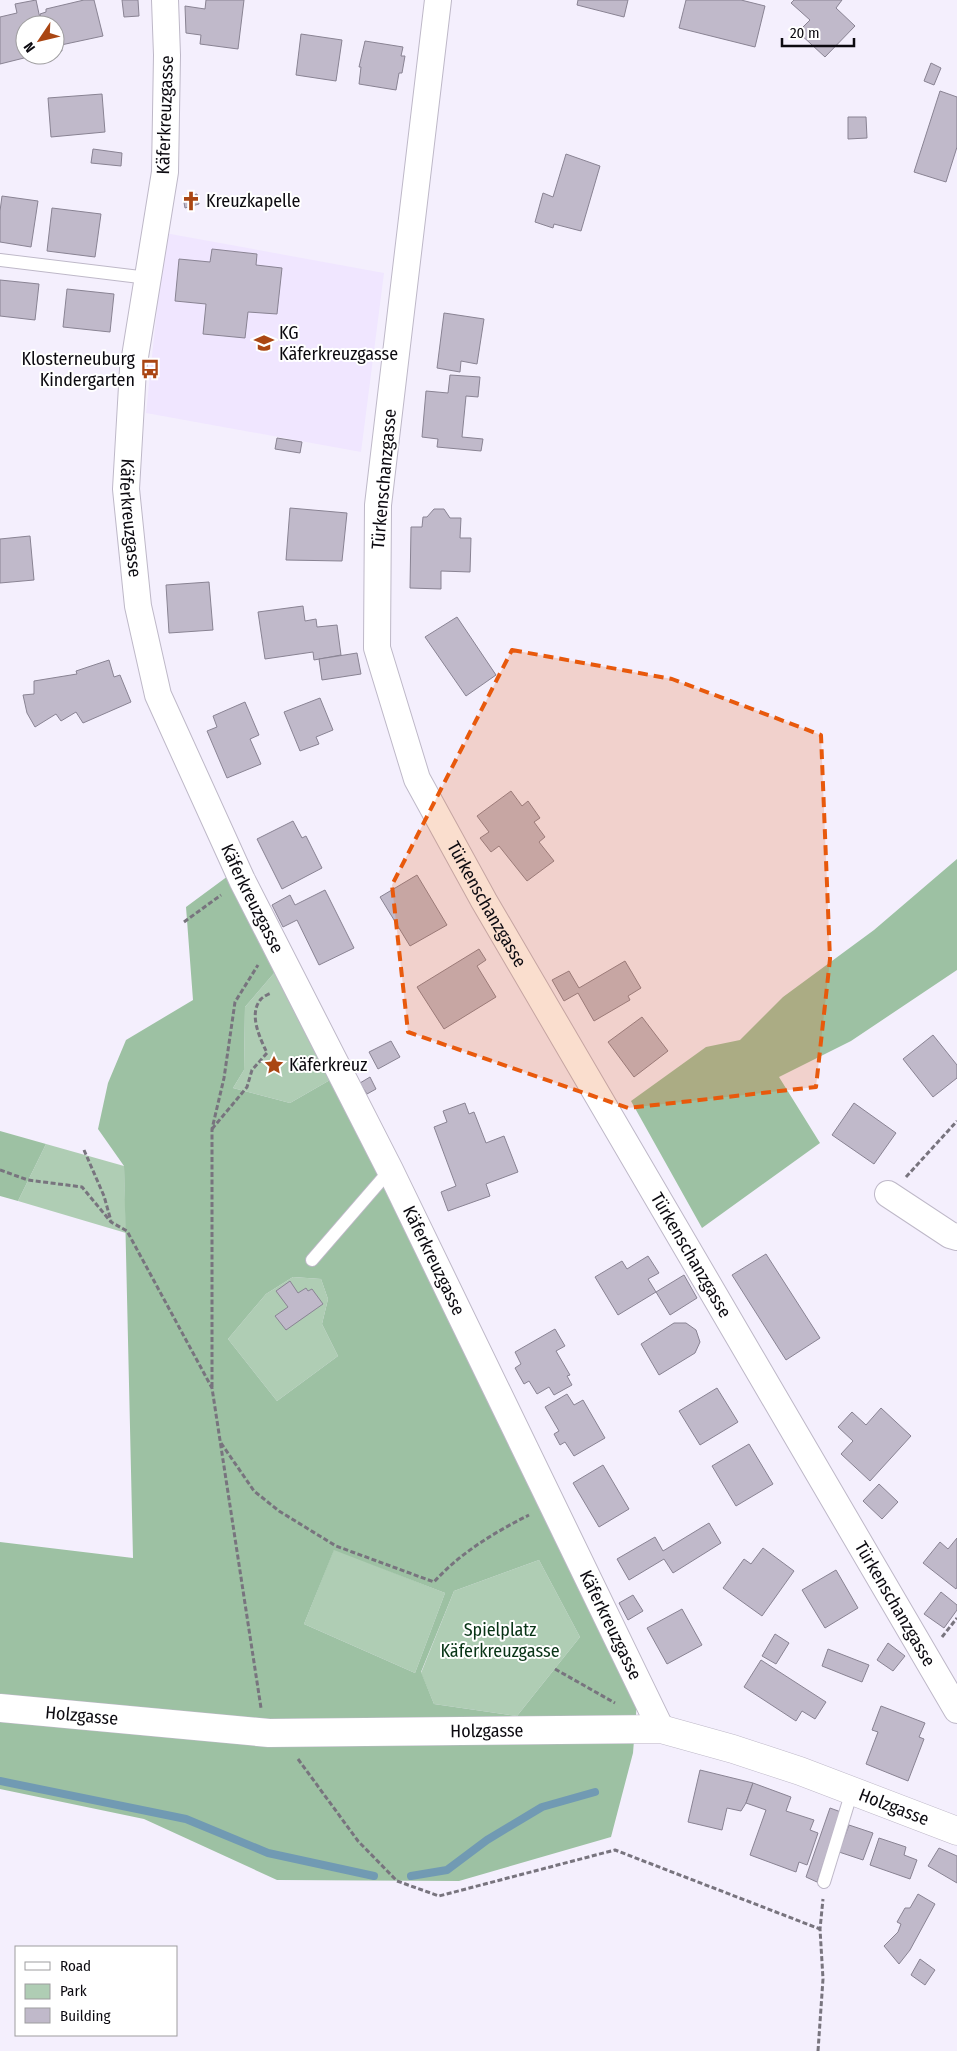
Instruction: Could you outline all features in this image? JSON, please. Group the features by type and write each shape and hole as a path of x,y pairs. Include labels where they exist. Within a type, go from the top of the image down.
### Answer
{"street":[{"name":"Käferkreuzgasse","path":"165,0 167,55 165,172 134,369 126,489 138,606 158,695 242,880 390,1170 661,1729"},
{"name":"Türkenschanzgasse","path":"438,0 378,505 377,648 414,770 417,779 484,901 957,1710"},
{"path":"888,1194 950,1235 957,1237"},
{"name":"Holzgasse","path":"0,1708 269,1733 661,1729 733,1749 956,1828"}],"lane":[{"path":"0,260 148,278"},
{"path":"312,1260 390,1170"},
{"path":"824,1882 852,1792"}],"path":[{"path":"184,922 242,880"},
{"path":"276,948 260,962 235,1002 224,1078 212,1129 212,1388 262,1718 269,1733 290,1747 312,1781 358,1841 397,1880 406,1884 440,1896 614,1850 820,1929"},
{"path":"212,1129 247,1087 252,1070 267,1053 256,1027 256,1009 261,999"},
{"path":"888,1194 897,1188 957,1121"},
{"path":"84,1150 104,1196 111,1222"},
{"path":"0,1170 28,1180 82,1187 111,1222 127,1231 212,1388"},
{"path":"220,1442 254,1491 279,1511 336,1546 434,1582 445,1570 500,1530 552,1504"},
{"path":"555,1669 620,1706"},
{"path":"818,2051 823,1979 820,1929 824,1882"}],"highlighted area":[{"path":"512,650 672,679 821,735 830,959 816,1087 628,1108 408,1032 392,885"}],"shaded area":[{"name":"KG Käferkreuzgasse","path":"165,233 384,273 361,452 146,413"}],"green space":[{"path":"957,859 957,970 851,1041 779,1077 820,1143 702,1228 631,1101 706,1047 740,1040 783,997 874,930"},
{"path":"228,876 275,972 245,1007 244,1070 233,1088 290,1103 330,1080 400,1214 637,1702 633,1753 611,1837 459,1881 277,1880 144,1819 0,1789 0,1542 133,1558 124,1166 98,1129 108,1083 126,1040 193,1000 186,907","holes":["293,1277 321,1279 328,1299 322,1324 338,1356 277,1401 228,1339 266,1294","334,1550 445,1593 415,1673 304,1624","539,1560 580,1637 517,1716 434,1704 421,1672 454,1591"]},
{"path":"275,972 330,1080 290,1103 233,1088 244,1070 245,1007"},
{"path":"0,1131 46,1144 18,1201 0,1196"},
{"path":"46,1144 124,1166 126,1233 18,1201"},
{"path":"293,1277 321,1279 328,1299 322,1324 338,1356 277,1401 228,1339 266,1294"},
{"path":"334,1549 445,1593 415,1673 304,1624"},
{"name":"Spielplatz Käferkreuzgasse","path":"539,1560 580,1637 517,1716 434,1704 421,1673 454,1591"}],"building":[{"path":"36,0 39,15 15,15 15,60 0,64 0,17 17,13 15,4"},
{"path":"84,0 94,0 103,36 65,44 65,15 40,15 46,12 46,9"},
{"path":"122,0 138,0 139,16 124,17"},
{"path":"206,0 244,0 238,49 200,44 201,35 186,33 185,6 205,9"},
{"path":"578,0 628,0 624,17 577,5"},
{"path":"686,0 741,0 765,6 755,47 679,28"},
{"path":"794,0 842,0 836,8 855,26 825,57 798,32 810,20 791,3"},
{"path":"301,34 342,40 336,81 296,75"},
{"path":"365,41 403,47 401,56 405,56 396,90 359,84 361,67 359,67"},
{"path":"931,63 941,68 934,85 924,81"},
{"path":"940,91 957,97 957,147 946,182 914,172"},
{"path":"102,94 105,132 51,137 48,98"},
{"path":"848,117 866,117 867,138 848,139"},
{"path":"93,149 122,153 121,166 91,163"},
{"path":"566,154 600,166 581,231 554,224 553,228 535,222 543,193 553,197"},
{"name":"Kreuzkapelle","path":"197,194 199,204 185,208 183,197"},
{"path":"2,196 38,201 31,247 0,242"},
{"path":"52,208 101,214 95,257 47,251"},
{"path":"212,249 257,254 256,265 282,268 277,314 248,312 245,338 203,334 206,304 175,301 179,259 210,262"},
{"path":"0,280 39,284 35,320 0,316"},
{"path":"67,289 114,294 110,332 63,327"},
{"path":"444,313 484,319 477,364 461,361 460,372 437,368"},
{"path":"450,375 480,377 478,397 466,396 462,437 483,439 481,451 437,447 438,439 422,437 426,391 448,393"},
{"path":"277,438 302,442 300,453 275,449"},
{"path":"290,508 347,513 342,561 286,560"},
{"path":"434,509 444,509 450,518 461,518 460,538 471,538 470,572 441,571 441,589 410,588 411,527 422,527 423,517 427,517"},
{"path":"30,536 34,580 0,583 0,539"},
{"path":"209,582 213,630 169,633 166,585"},
{"path":"303,606 305,621 316,619 317,627 337,625 341,655 314,660 313,652 265,659 258,612"},
{"path":"457,617 496,675 466,696 425,637"},
{"path":"357,653 361,674 322,680 319,659"},
{"path":"109,660 114,677 120,675 131,702 83,723 76,712 61,721 56,714 35,727 27,713 23,695 34,694 34,681 77,674 76,671"},
{"path":"320,698 333,730 316,737 319,744 300,751 284,712"},
{"path":"245,702 259,735 250,739 261,764 227,778 207,731 217,727 213,716"},
{"path":"511,791 522,806 528,801 540,818 534,822 545,837 539,842 554,861 527,881 499,846 491,852 480,838 489,832 477,816"},
{"path":"293,821 302,838 306,836 322,868 282,889 257,839"},
{"path":"417,875 447,925 410,946 380,897"},
{"path":"325,890 354,948 319,965 297,920 283,927 272,905 290,895 295,905"},
{"path":"479,949 486,960 477,966 496,997 444,1029 417,987"},
{"path":"625,961 641,988 628,996 630,1000 594,1021 578,993 564,1001 552,980 569,971 579,988"},
{"path":"642,1017 668,1051 634,1077 608,1042"},
{"path":"933,1035 957,1065 957,1078 933,1097 903,1059"},
{"path":"391,1041 400,1057 378,1069 369,1052"},
{"path":"370,1077 376,1089 367,1094 360,1083"},
{"path":"465,1103 469,1114 474,1112 486,1143 504,1136 518,1172 486,1184 490,1196 448,1211 441,1192 456,1186 434,1127 447,1122 443,1111"},
{"path":"854,1103 896,1133 874,1164 832,1135"},
{"path":"766,1254 820,1338 786,1360 732,1275"},
{"path":"648,1256 659,1273 648,1279 656,1292 618,1315 595,1277 622,1261 627,1269"},
{"path":"684,1275 697,1298 670,1315 656,1292"},
{"path":"290,1281 298,1293 306,1288 308,1291 312,1289 323,1304 286,1330 275,1316 288,1307 276,1291"},
{"path":"674,1323 686,1323 696,1330 700,1342 695,1353 659,1375 641,1344"},
{"path":"555,1329 565,1346 556,1351 570,1375 567,1376 572,1385 554,1395 549,1387 537,1394 529,1381 524,1384 515,1368 521,1364 515,1352"},
{"path":"717,1388 738,1422 700,1445 679,1411"},
{"path":"567,1394 574,1405 583,1400 605,1438 574,1456 565,1442 560,1445 554,1434 559,1431 545,1407"},
{"path":"881,1408 911,1436 870,1481 841,1454 853,1441 838,1427 852,1412 866,1425"},
{"path":"749,1444 773,1484 736,1506 712,1466"},
{"path":"603,1465 629,1509 599,1527 573,1483"},
{"path":"879,1484 898,1502 882,1519 863,1501"},
{"path":"709,1523 721,1543 673,1573 664,1559 629,1580 617,1559 655,1537 663,1551"},
{"path":"957,1538 956,1589 923,1563 940,1542 948,1549"},
{"path":"763,1548 794,1571 762,1616 723,1588 744,1559 751,1564"},
{"path":"836,1570 858,1608 825,1628 802,1590"},
{"path":"941,1592 957,1605 957,1610 944,1628 924,1614"},
{"path":"633,1595 643,1611 628,1620 619,1603"},
{"path":"682,1609 702,1645 667,1664 647,1628"},
{"path":"775,1634 789,1643 776,1664 762,1656"},
{"path":"888,1643 905,1656 893,1671 877,1660"},
{"path":"828,1649 869,1665 862,1682 822,1666"},
{"path":"761,1660 826,1702 815,1719 802,1711 796,1721 744,1687"},
{"path":"881,1706 925,1723 919,1737 924,1739 908,1781 866,1764 878,1732 872,1730"},
{"path":"700,1770 753,1783 741,1811 727,1808 722,1830 688,1822"},
{"path":"753,1783 791,1797 786,1811 814,1820 810,1830 818,1833 807,1865 799,1862 796,1872 750,1855 766,1810 746,1803"},
{"path":"830,1808 841,1812 817,1882 806,1877"},
{"path":"849,1825 873,1833 863,1860 839,1852"},
{"path":"879,1838 906,1847 904,1855 917,1860 910,1879 870,1865"},
{"path":"939,1848 957,1856 957,1883 928,1866"},
{"path":"918,1894 935,1904 910,1950 899,1964 884,1946 898,1932 901,1924 897,1922 905,1908 910,1908"},
{"path":"920,1959 935,1970 925,1985 911,1975"}],"waterway":[{"path":"0,1781 186,1819 268,1853 374,1876"},
{"path":"411,1876 447,1870 487,1840 542,1807 595,1792"}],"place":[{"name":"Kreuzkapelle","path":"191,201"},
{"name":"KG Käferkreuzgasse","path":"264,343"},
{"name":"Klosterneuburg Kindergarten","path":"150,369"},
{"name":"Käferkreuz","path":"274,1065"}]}
